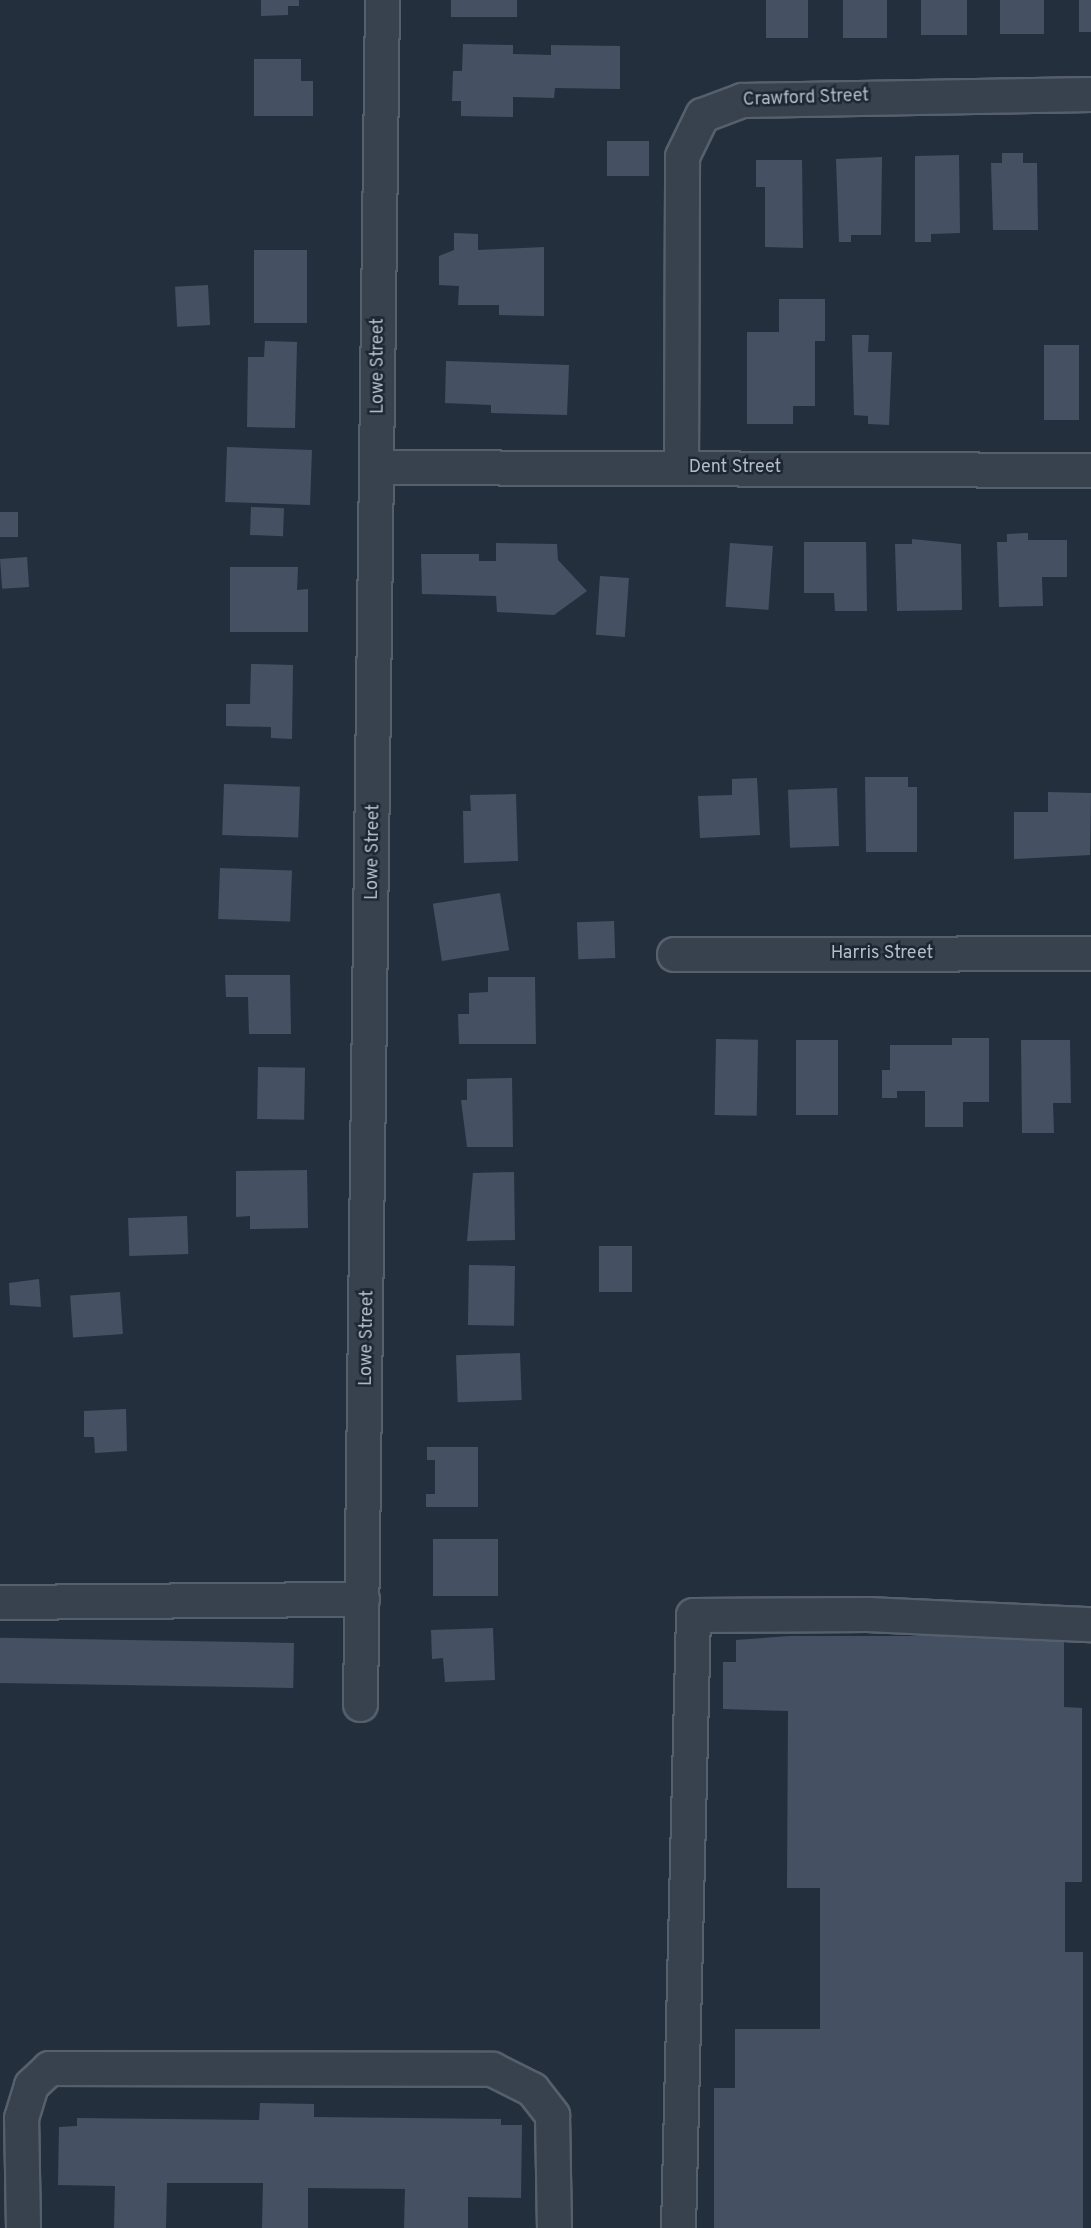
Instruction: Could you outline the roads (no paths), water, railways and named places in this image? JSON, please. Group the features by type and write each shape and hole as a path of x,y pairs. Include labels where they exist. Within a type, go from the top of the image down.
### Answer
{"street":[{"name":"Lowe Street","path":"360,1704 378,467 382,0"},
{"name":"Crawford Street","path":"681,468 682,156 702,115 753,99 1091,94"},
{"name":"Dent Street","path":"378,467 1091,470"},
{"name":"Harris Street","path":"674,954 1091,953"},
{"path":"0,1602 362,1599"},
{"path":"678,2228 693,1616 867,1614 1091,1624"},
{"path":"23,2228 21,2118 31,2085 49,2068 72,2068 492,2069 532,2089 552,2115 554,2228"}]}
